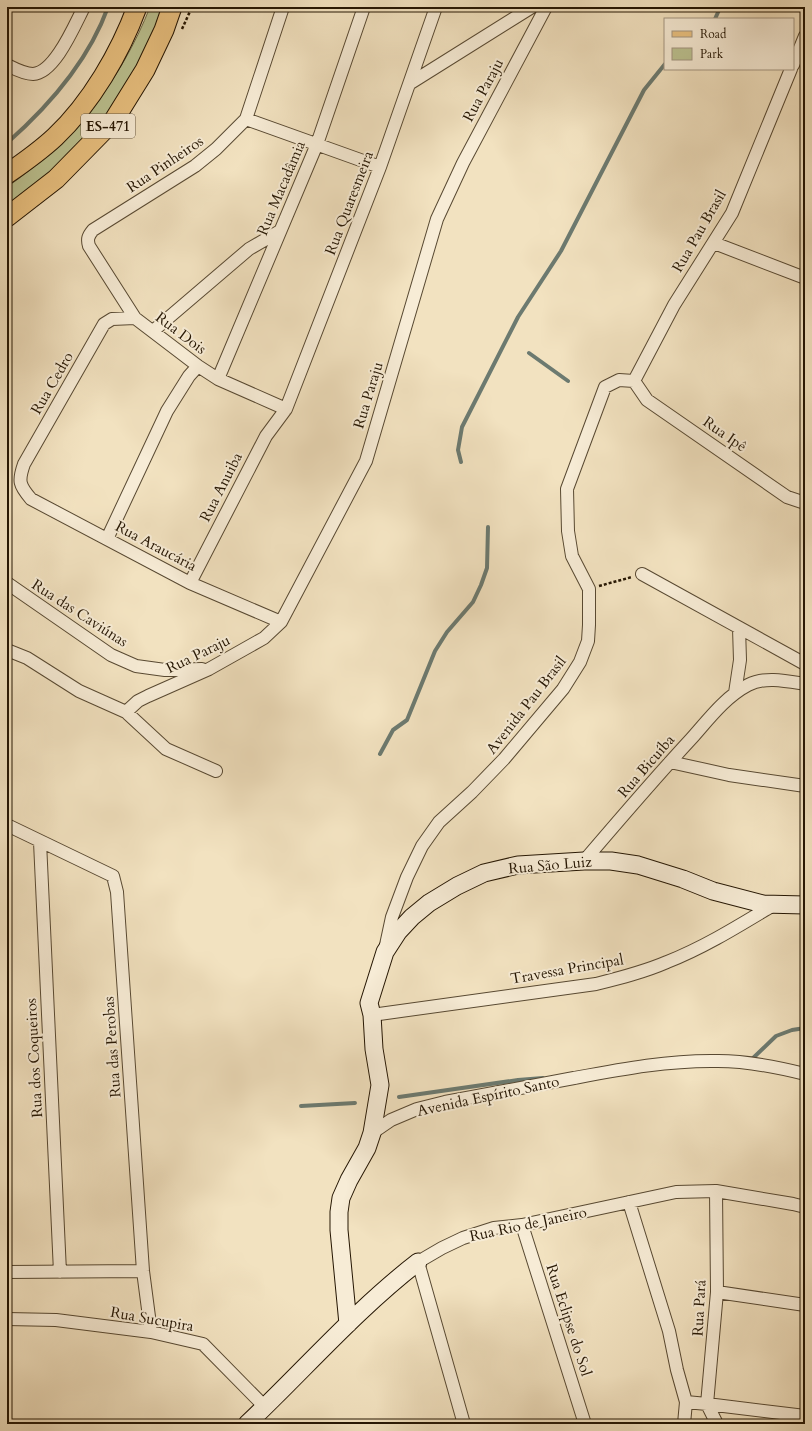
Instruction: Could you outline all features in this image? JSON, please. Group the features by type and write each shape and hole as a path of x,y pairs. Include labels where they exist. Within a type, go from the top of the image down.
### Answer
{"main road":[{"name":"ES-471","path":"7,174 55,137 76,115 92,94 117,52 130,27 137,7"},
{"name":"ES-471","path":"7,217 56,179 114,120 145,70 164,30 172,7"}],"street":[{"path":"7,65 23,73 34,74 45,69 63,49 84,7"},
{"path":"273,7 277,22"},
{"name":"Rua Pinheiros","path":"89,246 89,235 93,230 195,166 216,149 246,119 283,7"},
{"name":"Rua Macadâmia","path":"218,379 316,144 364,7"},
{"name":"Rua Quaresmeira","path":"286,409 380,167 436,7"},
{"path":"409,84 532,7"},
{"name":"Rua Paraju","path":"126,712 138,701 209,668 264,638 281,622 366,460 437,219 463,163 546,7"},
{"path":"794,63 805,36"},
{"name":"Rua Pau Brasil","path":"634,381 690,278 732,213 791,70"},
{"path":"246,119 380,167"},
{"path":"153,331 249,249 280,231"},
{"path":"714,243 805,278"},
{"name":"Rua Dois","path":"89,246 135,318 198,366 218,379 286,409"},
{"name":"Rua Cedro","path":"22,488 20,476 24,464 104,324 112,319 135,318"},
{"path":"107,539 167,411 189,376 198,366"},
{"name":"Avenida Pau Brasil","path":"385,952 392,917 407,877 422,846 439,822 504,760 563,688 580,662 588,640 589,589 572,556 568,531 567,489 606,387 619,380 634,381"},
{"name":"Rua Ipê","path":"634,381 647,400 787,497 805,503"},
{"name":"Rua Anuiba","path":"190,583 266,436 286,409"},
{"name":"Rua Araucária","path":"22,488 31,499 190,583 281,622"},
{"path":"642,574 805,664"},
{"name":"Rua das Caviúnas","path":"7,583 111,655 136,666 165,670 209,668"},
{"path":"735,694 740,660 739,628"},
{"path":"7,650 27,658 79,691 126,712 166,750 216,771"},
{"name":"Rua Bicuíba","path":"584,861 670,762 718,709 735,694 748,684 760,681 777,680 805,684"},
{"path":"670,762 729,775 805,786"},
{"name":"Rua das Perobas","path":"7,825 113,876 117,892 143,1271 151,1332"},
{"name":"Rua dos Coqueiros","path":"40,842 60,1272"},
{"name":"Rua São Luiz","path":"372,1133 380,1085 374,1049 372,1015 369,1003 385,952 398,932 412,917 429,903 457,886 484,873 518,865 611,861 638,865 676,877 712,891 744,900 775,904 805,905"},
{"name":"Travessa Principal","path":"372,1015 596,984 629,975 667,962 718,938 775,904"},
{"name":"Avenida Espírito Santo","path":"372,1133 391,1120 417,1109 445,1102 635,1067 720,1060 778,1067 805,1074"},
{"path":"348,1324 339,1230 339,1212 341,1198 349,1180 364,1154 372,1133"},
{"name":"Rua Rio de Janeiro","path":"247,1424 348,1324 396,1280 418,1262 463,1238 494,1228 522,1226 676,1192 716,1191 805,1207"},
{"name":"Rua Pará","path":"707,1404 717,1292 716,1191"},
{"path":"629,1202 669,1331 677,1370 686,1402 684,1424"},
{"name":"Rua Eclipse do Sol","path":"522,1226 585,1424"},
{"path":"418,1262 464,1424"},
{"path":"7,1272 143,1271"},
{"path":"717,1292 805,1305"},
{"name":"Rua Sucupira","path":"7,1319 56,1320 151,1332 203,1344 265,1407"},
{"path":"686,1402 805,1416"},
{"path":"707,1404 717,1424"}],"path":[{"path":"589,589 642,574"}],"green space":[{"path":"150,7 167,7 120,98 87,140 7,211 7,187 53,150 92,108 125,60"}],"waterway":[{"path":"7,143 38,114 79,64 100,27 108,7"},
{"path":"715,18 719,10"},
{"path":"461,462 458,450 462,427 518,317 561,251 644,90 664,65"},
{"path":"529,353 568,381"},
{"path":"380,754 393,730 407,720 435,651 447,632 473,602 487,568 488,527"},
{"path":"751,1060 776,1036 792,1030 805,1028"},
{"path":"399,1097 518,1080 543,1078"},
{"path":"301,1106 355,1103"}]}
